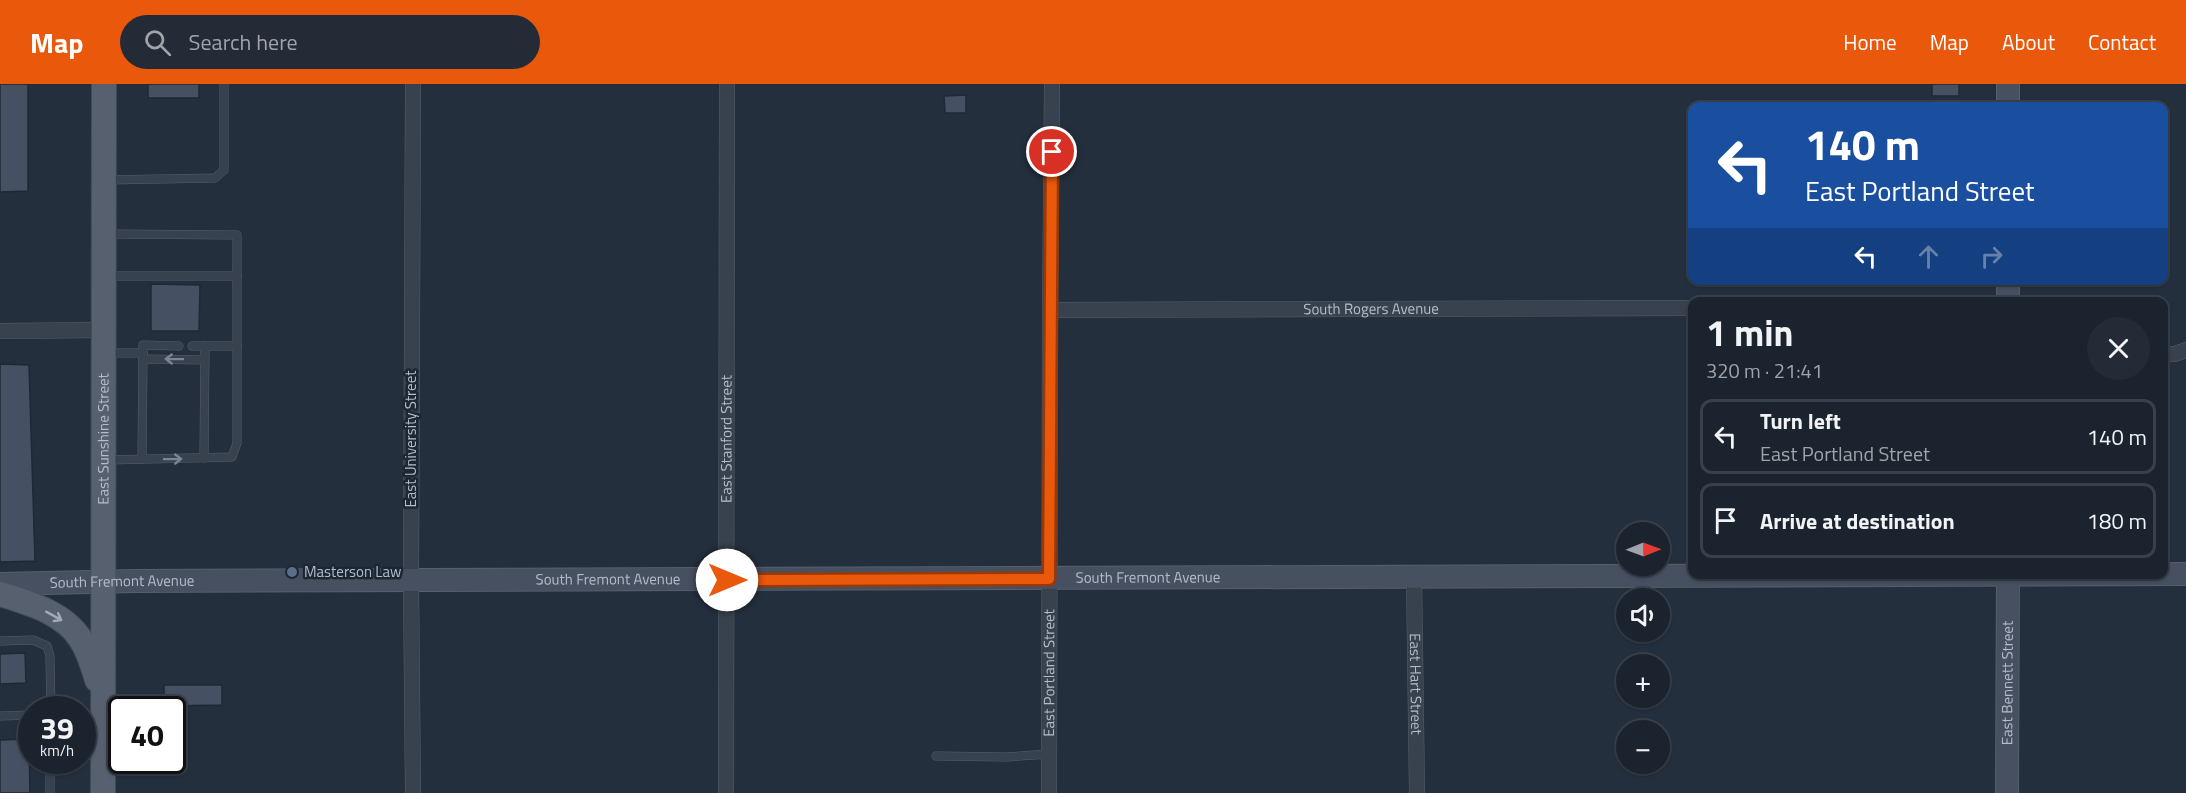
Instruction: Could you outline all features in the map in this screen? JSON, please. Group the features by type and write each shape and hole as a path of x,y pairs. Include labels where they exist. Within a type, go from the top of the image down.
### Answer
{"main road":[{"name":"East Sunshine Street","path":"96,714 103,697 104,84"},
{"path":"0,594 39,608 65,622 74,630 82,641 103,697"},
{"name":"East Sunshine Street","path":"96,743 103,793"}],"street":[{"name":"East University Street","path":"413,84 411,581 413,793"},
{"name":"East Stanford Street","path":"726,793 727,84"},
{"name":"East Portland Street","path":"1049,793 1052,84"},
{"path":"2008,84 2008,102"},
{"name":"South Rogers Avenue","path":"1050,310 1688,308"},
{"path":"0,331 103,342"},
{"path":"2168,354 2186,350"},
{"name":"South Fremont Avenue","path":"2168,574 2186,574"},
{"name":"East Hart Street","path":"1414,576 1417,793"},
{"name":"South Fremont Avenue","path":"0,584 136,581 1688,576"},
{"name":"East Bennett Street","path":"2007,793 2008,579"}],"lane":[{"path":"104,180 215,178 224,170 224,84"},
{"path":"103,460 232,457 237,443 237,235 104,234"},
{"path":"103,276 237,276"},
{"path":"103,342 143,356 205,360"},
{"path":"142,459 143,345 179,346"},
{"path":"192,346 237,345"},
{"path":"204,458 205,346"},
{"path":"0,641 33,640 47,646 50,656 51,696"},
{"path":"0,716 18,715"},
{"path":"936,756 1007,757 1049,754"},
{"path":"50,774 50,793"}],"building":[{"path":"0,84 28,84 28,191 0,192"},
{"path":"148,84 199,84 199,98 148,98"},
{"path":"1932,84 1959,84 1959,96 1932,96"},
{"path":"966,95 966,113 945,113 944,96"},
{"path":"151,284 200,285 199,331 151,331"},
{"path":"0,364 29,365 35,561 0,562"},
{"path":"25,653 26,683 0,684 0,654"},
{"path":"164,685 222,685 222,705 186,706 186,696 164,696"},
{"path":"18,739 18,774 30,774 30,793 0,793 0,740"}],"place":[{"name":"Masterson Law","path":"292,572"}],"route":[{"path":"727,580 1049,579 1052,152"}]}
